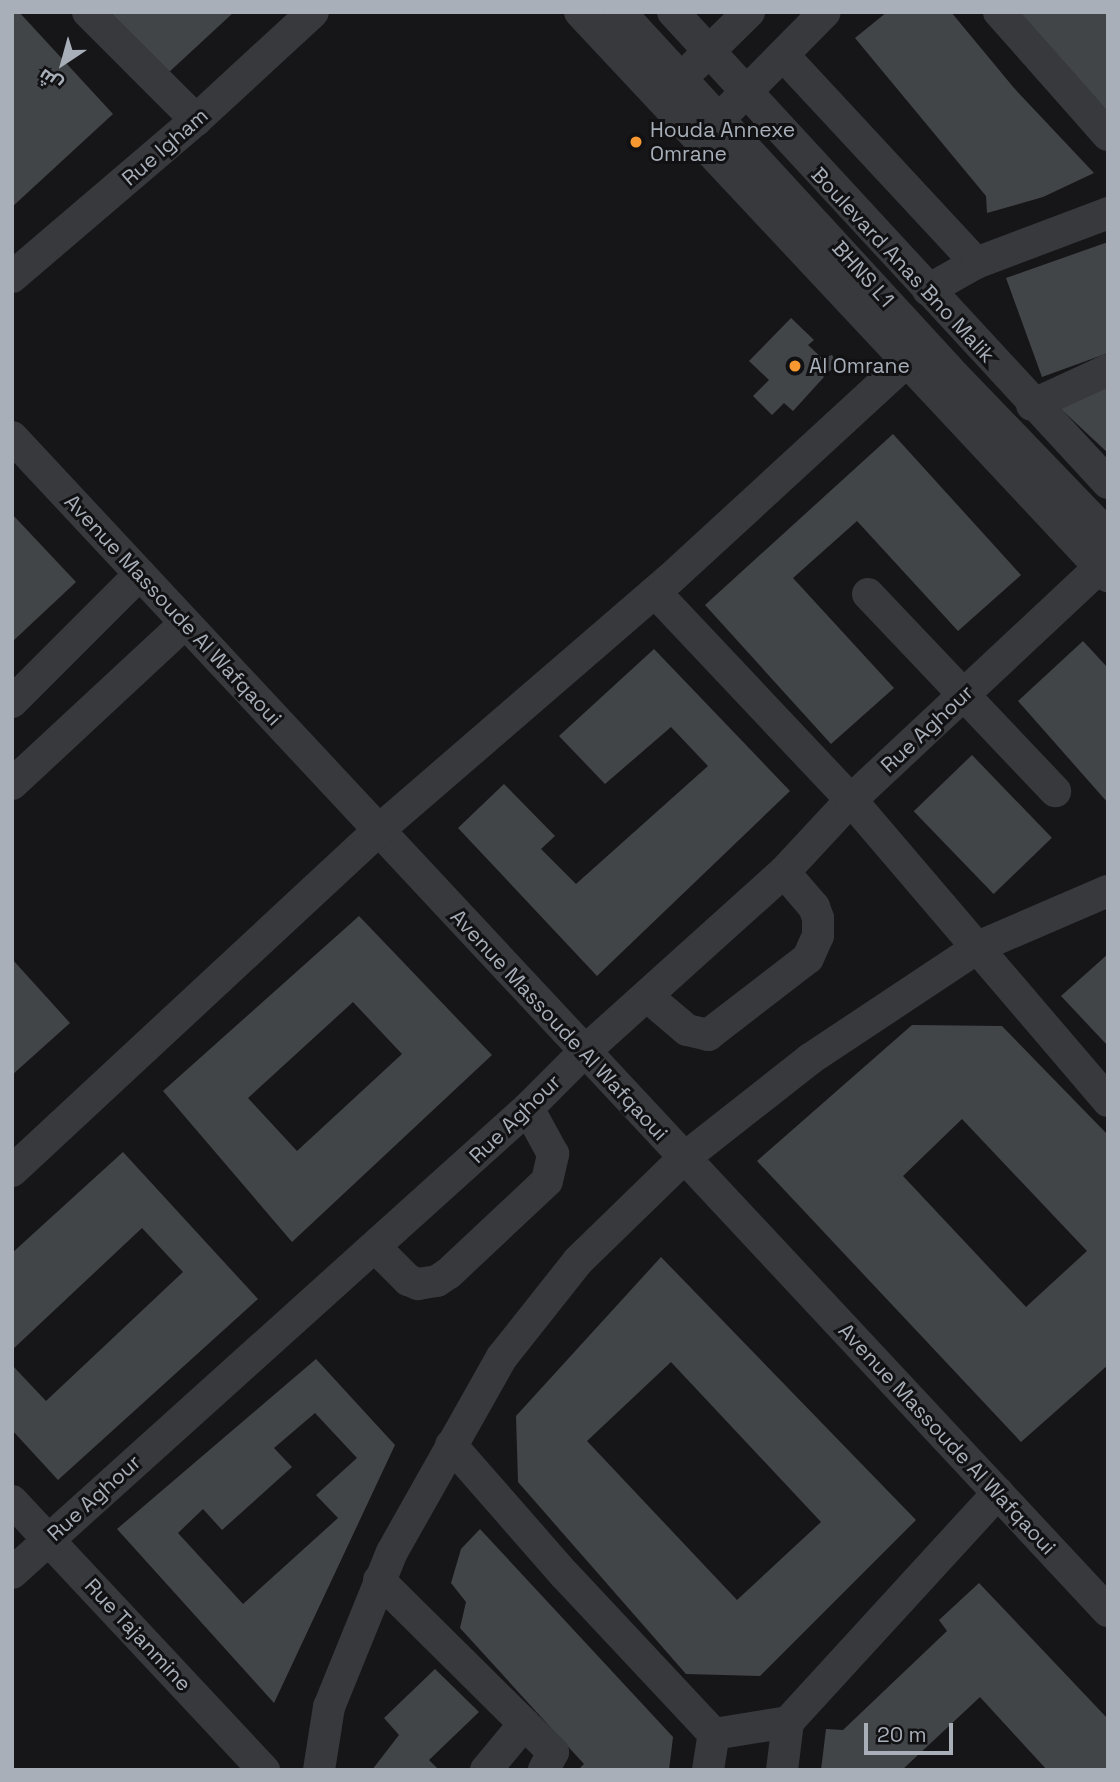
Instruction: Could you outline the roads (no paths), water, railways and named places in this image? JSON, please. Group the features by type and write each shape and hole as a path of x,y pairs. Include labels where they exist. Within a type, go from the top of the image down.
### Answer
{"street":[{"path":"88,12 196,120"},
{"name":"Rue Igham","path":"12,277 196,120 313,12"},
{"name":"Boulevard Anas Bno Malik","path":"580,12 722,117 928,290 1032,405 1108,483"},
{"path":"620,12 676,83"},
{"path":"629,12 676,83"},
{"name":"Boulevard Anas Bno Malik","path":"673,12 709,52 722,117 906,362 1104,571"},
{"path":"722,117 825,12"},
{"path":"999,12 1108,135"},
{"path":"676,83 744,14"},
{"path":"783,55 976,263"},
{"name":"BHNS L1","path":"722,117 1108,528"},
{"name":"BHNS L1","path":"722,117 948,369 1108,535"},
{"path":"928,290 976,263 1108,213"},
{"path":"12,1171 379,830 655,592 906,362"},
{"path":"1032,405 1108,370"},
{"name":"Avenue Massoude Al Wafqaoui","path":"12,437 585,1051 683,1160 1108,1611"},
{"name":"Rue Aghour","path":"12,1573 528,1108 585,1051 784,872 851,800 1104,571"},
{"path":"12,702 140,574"},
{"path":"655,592 851,800 980,946 1108,1101"},
{"path":"868,594 1055,791"},
{"path":"12,784 185,623"},
{"path":"648,997 687,1030 708,1035 808,958 818,936 818,918 814,907 784,872"},
{"path":"319,1770 329,1707 379,1580 451,1445 502,1357 578,1261 683,1160 810,1059 980,946 1108,891"},
{"path":"375,1247 408,1280 418,1283 437,1281 449,1273 547,1181 553,1154 528,1108"},
{"path":"451,1445 715,1734"},
{"path":"782,1770 788,1722 998,1493"},
{"name":"Rue Tajanmine","path":"12,1501 264,1770"},
{"path":"379,1580 553,1752 544,1770"},
{"path":"715,1734 788,1722"},
{"path":"486,1770 524,1724"},
{"path":"708,1770 715,1734"}],"place":[{"name":"Houda Annexe Omrane","path":"636,142"},
{"name":"Al Omrane","path":"795,366"}]}
